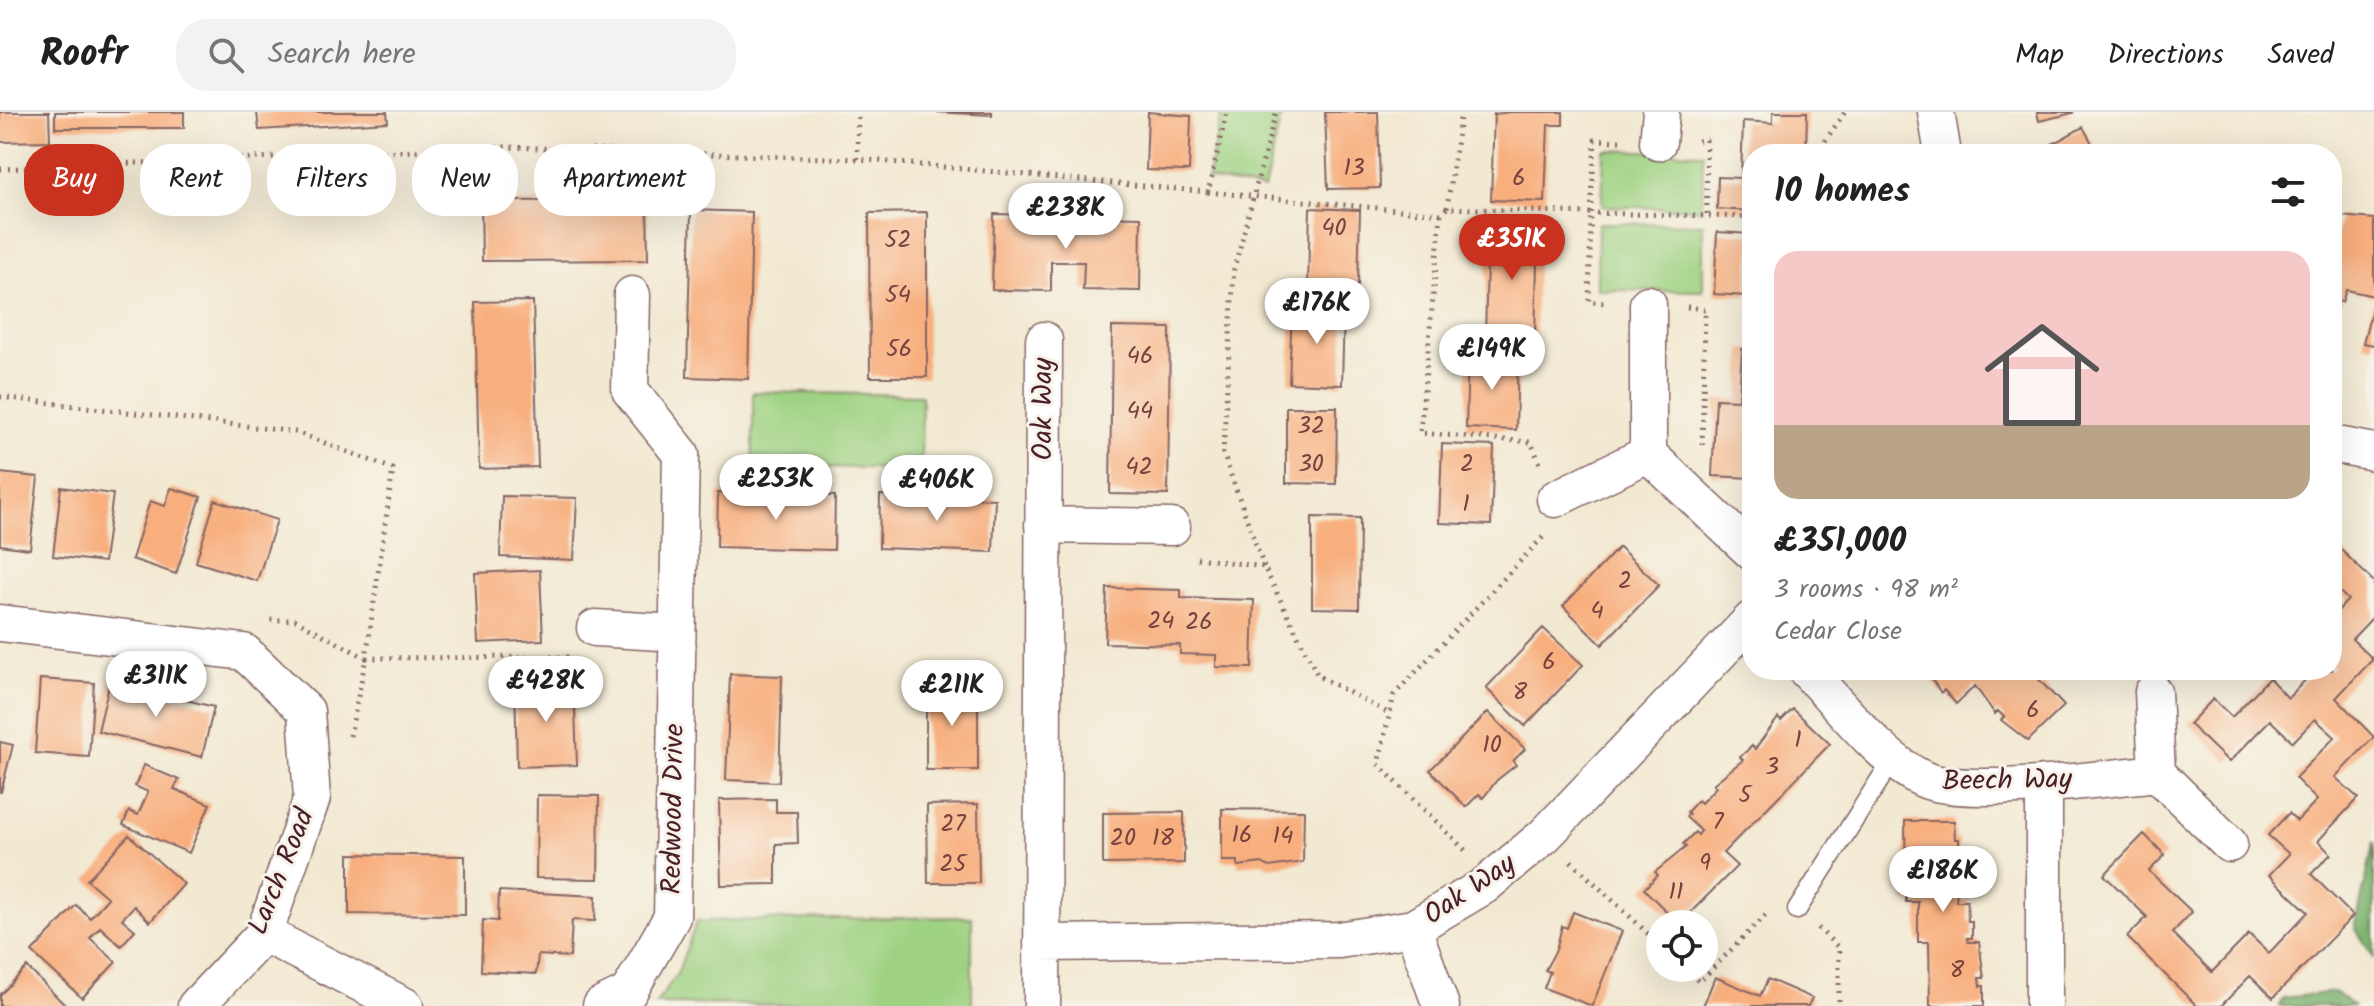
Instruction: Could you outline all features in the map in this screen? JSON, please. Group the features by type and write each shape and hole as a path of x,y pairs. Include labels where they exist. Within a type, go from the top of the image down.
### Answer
{"street":[{"path":"1936,112 1941,144"},
{"name":"Redwood Drive","path":"623,1002 672,917 681,454 630,390 632,295"},
{"path":"1648,304 1648,454 1742,543"},
{"name":"Oak Way","path":"1042,1006 1044,340"},
{"path":"2342,446 2374,452"},
{"path":"1555,499 1648,454"},
{"path":"1043,525 1172,527"},
{"name":"Larch Road","path":"0,623 244,652 306,711 312,798 264,934 196,1006"},
{"path":"595,628 677,633"},
{"name":"Oak Way","path":"1042,943 1339,940 1413,928 1494,878 1544,836 1742,629"},
{"name":"Beech Way","path":"1816,680 1893,759 1925,780 1949,786 2044,784 2157,773"},
{"path":"2153,692 2157,773 2229,844"},
{"path":"2044,784 2044,1006"},
{"path":"1413,928 1441,1006"},
{"path":"264,934 405,1006"}],"lane":[{"path":"1797,910 1893,759"}],"path":[{"path":"857,159 858,112"},
{"path":"1208,192 1227,112"},
{"path":"1276,112 1234,269 1223,453 1264,567 1318,676 1390,714"},
{"path":"1461,112 1447,208 1441,214 1420,433 1531,442 1555,499 1542,539 1394,695 1378,764 1494,878"},
{"path":"1823,144 1845,112"},
{"path":"1702,458 1705,309 1589,302 1595,140 1659,127 1706,140 1707,215"},
{"path":"0,169 505,147 857,159 1441,214"},
{"path":"1447,208 1742,217"},
{"path":"0,397 296,432 393,469 366,658"},
{"path":"1172,527 1184,556 1264,567"},
{"path":"255,620 296,620 366,658 584,657 583,626 595,628"},
{"path":"1544,836 1646,932"},
{"path":"1718,963 1767,914 1797,910 1839,948 1839,1006"}],"green space":[{"path":"1222,112 1282,112 1264,189 1207,179"},
{"path":"1604,150 1703,153 1702,209 1602,206"},
{"path":"1598,223 1703,224 1703,291 1597,290"},
{"path":"753,392 922,395 921,469 753,466"},
{"path":"2374,842 2374,957 2355,928"},
{"path":"972,917 972,1006 656,1004 677,974 697,921"},
{"path":"2335,992 2353,1006 2279,1006 2283,998"}],"building":[{"path":"0,112 49,112 50,141 0,142"},
{"path":"55,112 184,112 184,128 55,128"},
{"path":"257,112 387,112 388,122 259,130"},
{"path":"932,112 992,112 992,115"},
{"path":"1148,112 1191,116 1189,171 1146,170"},
{"path":"1325,112 1378,112 1380,188 1328,189"},
{"path":"1563,112 1563,125 1548,125 1545,202 1491,200 1494,114"},
{"path":"1773,112 1807,112 1806,144 1742,144 1743,121 1773,123"},
{"path":"2037,112 2072,112 2073,113 2039,121"},
{"path":"2083,127 2092,144 2052,144"},
{"path":"1742,150 1742,210 1717,209 1718,177 1741,178"},
{"path":"518,201 534,201 534,216 647,216 648,260 482,261 481,216 518,216"},
{"path":"1310,208 1360,210 1358,286 1308,284"},
{"path":"715,211 752,212 748,379 687,377 691,216 715,216"},
{"path":"927,212 927,377 870,377 869,213"},
{"path":"994,214 1141,217 1140,291 1083,290 1084,262 1051,262 1051,291 992,290"},
{"path":"2342,216 2374,219 2374,296 2346,290 2342,302"},
{"path":"1488,226 1538,228 1535,338 1485,336"},
{"path":"1717,232 1742,233 1742,296 1714,294"},
{"path":"533,301 538,467 479,469 475,302"},
{"path":"2374,304 2374,345 2363,343"},
{"path":"1292,307 1344,309 1342,385 1289,383"},
{"path":"1112,327 1170,328 1168,495 1110,494"},
{"path":"1742,349 1742,478 1712,476 1716,399 1739,400"},
{"path":"1468,353 1518,355 1516,430 1466,428"},
{"path":"1286,407 1337,407 1336,484 1286,483"},
{"path":"1442,444 1494,446 1491,525 1439,523"},
{"path":"0,473 38,477 30,549 0,545"},
{"path":"61,487 113,494 104,562 53,556"},
{"path":"171,488 201,497 176,574 132,559 150,501 165,506"},
{"path":"718,493 835,496 834,550 717,547"},
{"path":"880,495 995,499 993,552 879,548"},
{"path":"502,496 577,498 574,560 500,557"},
{"path":"215,500 277,520 257,581 196,562"},
{"path":"1312,517 1360,518 1359,609 1312,608"},
{"path":"1619,547 1659,585 1602,645 1563,606"},
{"path":"2342,551 2374,582 2374,616 2352,639 2373,659 2336,698 2374,737 2335,777 2358,798 2318,841 2331,854 2311,874 2353,916 2273,998 2250,976 2221,1006 2197,1006 2127,937 2147,917 2104,875 2144,834 2165,855 2149,871 2192,912 2172,933 2212,972 2249,934 2269,953 2308,912 2269,875 2289,854 2268,835 2289,813 2297,821 2317,800 2295,778 2335,737 2315,719 2293,742 2270,720 2229,762 2189,724 2213,699 2232,717 2267,680 2271,680 2288,698 2305,680 2342,680 2342,606 2348,600 2342,594"},
{"path":"540,570 543,640 478,643 475,573"},
{"path":"1107,588 1181,590 1181,598 1254,600 1252,668 1216,667 1216,655 1180,654 1180,645 1105,643"},
{"path":"1543,628 1583,665 1525,726 1486,688"},
{"path":"730,674 782,676 779,782 726,780"},
{"path":"40,679 94,683 89,757 35,753"},
{"path":"574,680 577,765 517,767 515,682"},
{"path":"1932,680 2039,680 2064,706 2028,741 2001,720 2004,717 1998,711 1995,714 1975,686 1956,704 1944,690 1941,693"},
{"path":"110,681 214,707 202,757 98,731"},
{"path":"926,686 978,686 978,770 926,770"},
{"path":"1793,709 1830,744 1723,853 1737,866 1693,910 1665,910 1644,889 1658,875 1655,872 1686,847 1683,844 1695,832 1698,835 1701,831 1686,817 1687,812 1698,800 1701,803 1716,787 1713,784 1743,760 1740,757 1752,746 1755,749 1778,718 1781,721"},
{"path":"1488,712 1525,749 1513,761 1516,765 1497,780 1483,798 1479,794 1466,807 1430,770"},
{"path":"0,742 13,745 1,792 0,792"},
{"path":"144,765 179,780 174,789 210,804 189,853 123,825 129,811 138,815 148,792 135,786"},
{"path":"537,795 599,796 598,879 536,878"},
{"path":"776,799 776,812 797,812 798,843 776,844 776,884 721,885 719,800"},
{"path":"978,804 979,883 928,883 927,805"},
{"path":"1222,809 1304,810 1303,862 1269,867 1262,863 1238,866 1238,861 1222,861"},
{"path":"1184,812 1184,863 1103,864 1103,813"},
{"path":"1905,821 1954,821 1955,839 1959,839 1956,864 1960,864 1956,901 1967,901 1968,921 1972,921 1972,938 1967,938 1968,942 1979,942 1984,978 1979,978 1980,986 1984,986 1984,1006 1930,1006 1929,942 1918,942 1918,902 1906,902"},
{"path":"129,835 184,884 150,922 134,906 122,919 135,930 121,946 100,927 90,938 116,962 82,998 32,952 76,905 90,918 108,898 87,880"},
{"path":"349,854 465,856 465,915 349,914"},
{"path":"499,891 596,896 595,921 572,920 570,957 538,955 536,974 481,971 483,920 498,921"},
{"path":"1573,912 1622,931 1592,1006 1544,988 1550,972 1545,970 1556,950 1562,926 1567,928"},
{"path":"27,967 66,1006 0,1006 0,995"},
{"path":"1718,978 1760,996 1768,979 1812,998 1808,1006 1703,1006 1713,982 1718,982"}]}
